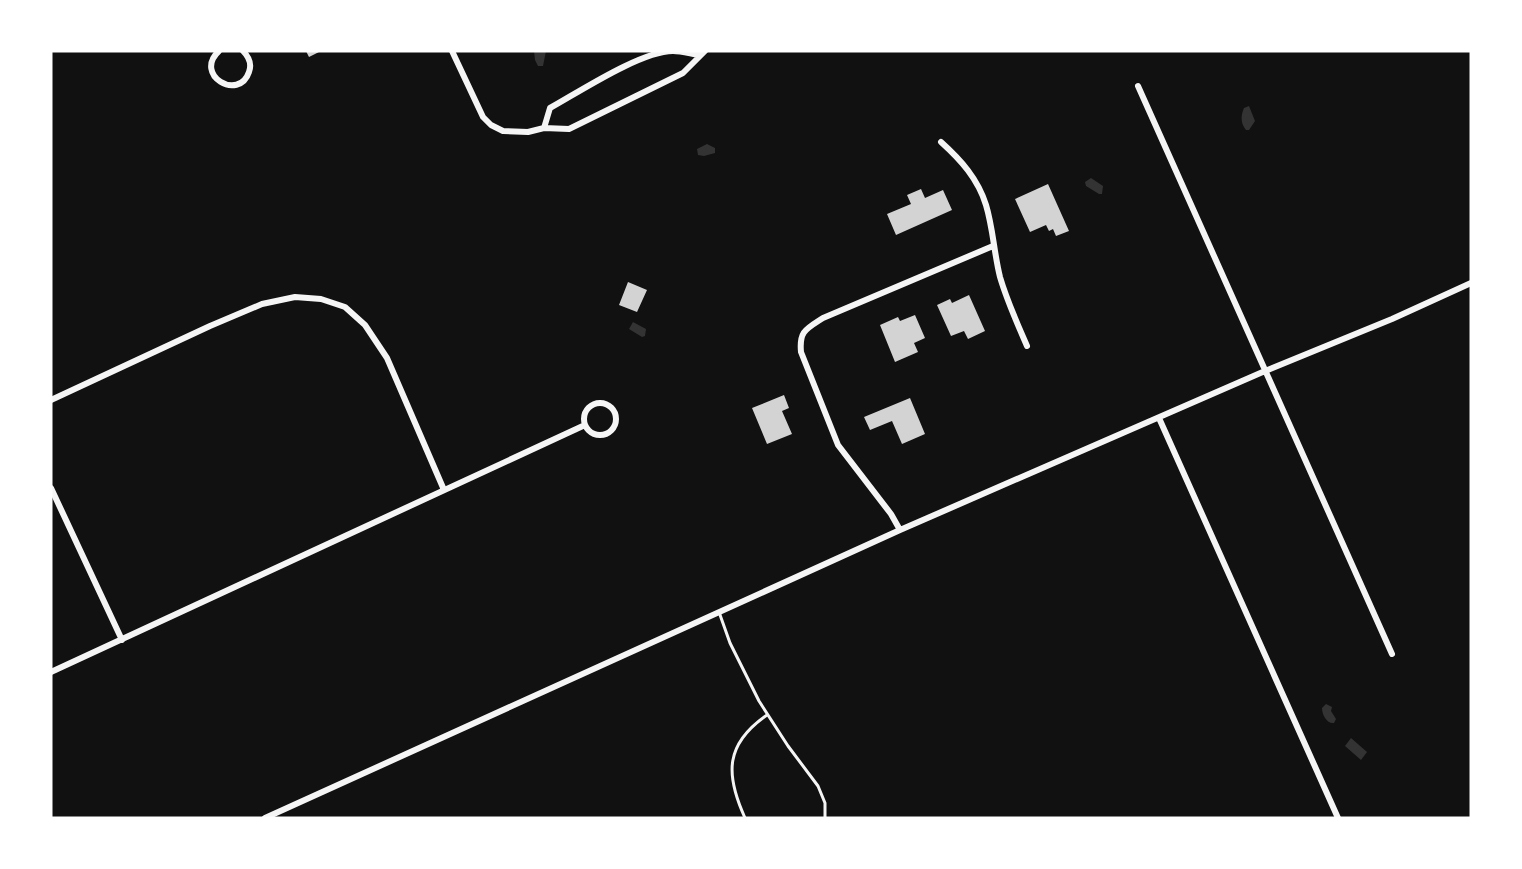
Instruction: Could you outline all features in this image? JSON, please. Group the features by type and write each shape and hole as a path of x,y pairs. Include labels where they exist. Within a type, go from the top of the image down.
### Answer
{"street":[{"path":"219,51 213,60 213,72 220,82 232,86 244,81 250,70 248,57 243,51"},
{"path":"452,51 483,117 491,125 514,133 544,128 569,129 683,73 703,53"},
{"path":"544,128 550,108 648,56 672,51 703,53"},
{"path":"1138,86 1392,654"},
{"path":"941,142 963,162 986,204 993,246 1007,299 1028,346"},
{"path":"900,530 891,514 838,445 801,352 800,340 802,334 823,318 993,246"},
{"path":"265,818 900,530 1471,284"},
{"path":"51,400 262,304 295,297 321,299 345,307 365,325 387,358 444,490"},
{"path":"603,403 614,410 616,421 608,432 595,434 585,425 584,413 591,405 603,403"},
{"path":"1159,418 1338,818"},
{"path":"51,672 585,425"},
{"path":"51,488 122,640"}],"lane":[{"path":"719,612 730,643 767,715 818,786 825,803 825,818"},
{"path":"745,818 734,795 731,760 744,735 767,715"}],"shaded area":[{"path":"534,51 546,51 543,66 538,66"},
{"path":"1249,106 1255,121 1249,130 1246,130 1242,116 1244,108"},
{"path":"707,144 715,148 715,153 698,155 697,149"},
{"path":"1091,178 1103,186 1102,194 1086,186 1085,182"},
{"path":"633,322 646,329 645,336 642,337 629,329"},
{"path":"1326,704 1332,707 1331,711 1336,719 1334,723 1327,721 1324,716 1322,708"},
{"path":"1351,738 1367,752 1361,760 1345,746"}],"building":[{"path":"306,51 321,51 309,57"},
{"path":"1048,184 1069,231 1056,236 1053,229 1049,231 1046,225 1030,232 1015,199"},
{"path":"921,189 925,198 943,190 952,210 896,235 887,214 911,204 907,195"},
{"path":"628,282 647,290 637,312 619,305"},
{"path":"969,295 985,331 968,339 964,331 951,336 937,305 950,299 952,303"},
{"path":"915,315 925,338 914,343 918,352 895,362 880,325 898,317 900,321"},
{"path":"784,395 789,408 782,411 792,434 767,444 752,408"},
{"path":"910,398 925,434 902,444 892,421 870,430 864,417"}]}
